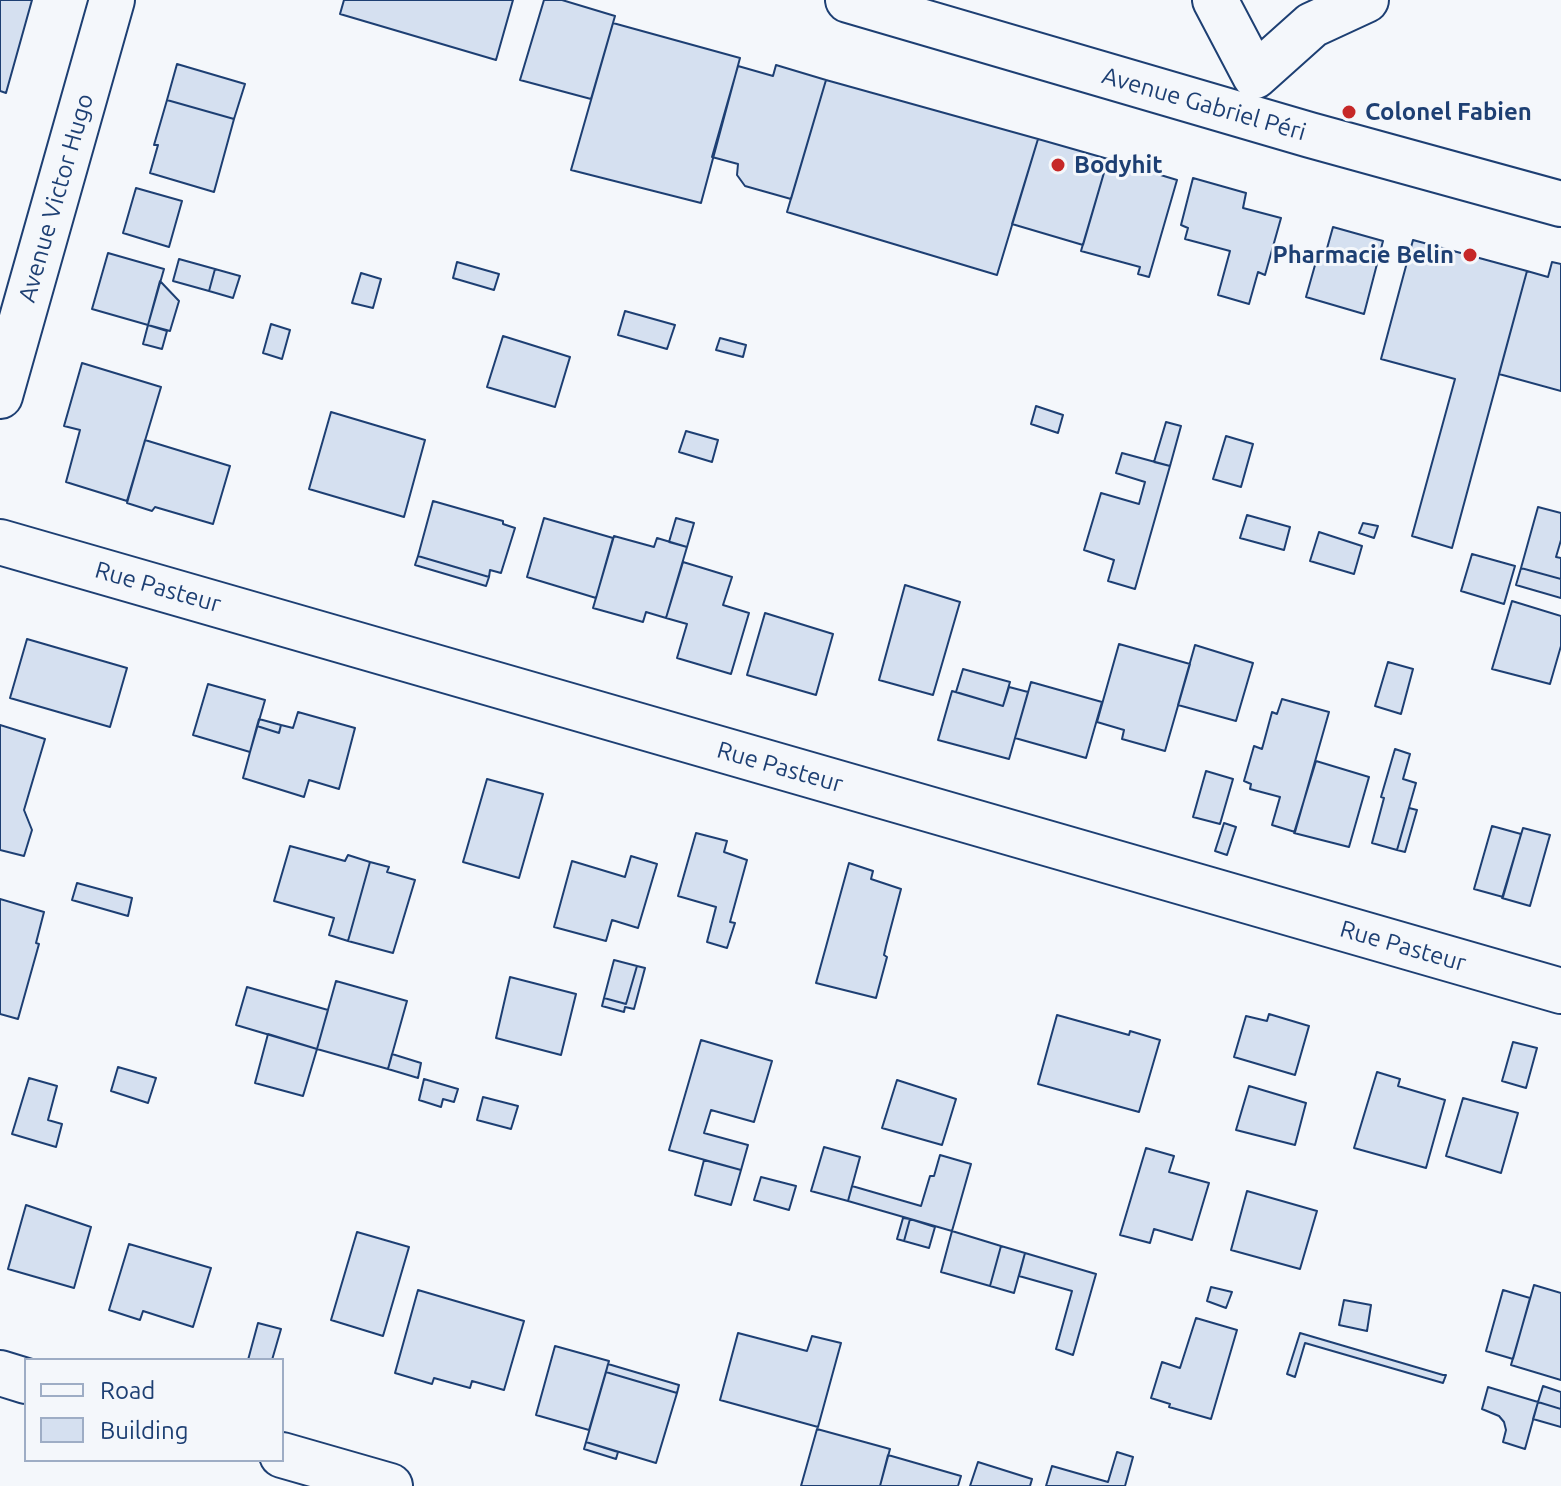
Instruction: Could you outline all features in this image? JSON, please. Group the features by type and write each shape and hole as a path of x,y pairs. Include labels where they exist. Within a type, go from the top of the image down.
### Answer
{"street":[{"name":"Avenue Victor Hugo","path":"0,396 112,0"},
{"name":"Avenue Gabriel Péri","path":"848,0 1250,96 1561,204"},
{"path":"1215,0 1250,96 1312,25 1366,0"},
{"name":"Rue Pasteur","path":"0,542 1561,991"},
{"path":"0,1373 24,1380"},
{"path":"284,1456 390,1486"}],"building":[{"path":"0,0 32,0 6,93 0,91"},
{"path":"344,0 513,0 496,60 340,14"},
{"path":"544,0 562,0 615,16 591,99 520,80"},
{"path":"613,23 740,58 701,203 571,170"},
{"path":"177,64 245,84 234,119 167,100"},
{"path":"776,65 826,80 791,199 745,186 737,175 738,164 712,157 738,66 773,76"},
{"path":"826,80 1038,139 997,275 787,212"},
{"path":"167,100 234,119 214,192 150,173 158,145 154,145"},
{"path":"1038,139 1108,159 1083,245 1012,224"},
{"path":"1108,159 1177,180 1149,277 1138,274 1140,267 1081,251"},
{"path":"1193,178 1246,193 1243,208 1281,218 1265,275 1258,272 1249,304 1218,295 1230,251 1185,239 1188,228 1181,225"},
{"path":"136,188 182,201 169,247 123,233"},
{"path":"1333,227 1383,241 1364,314 1306,297 1319,251 1326,252"},
{"path":"1413,240 1527,271 1452,548 1412,536 1455,379 1381,359"},
{"path":"108,253 164,269 148,325 92,309"},
{"path":"179,259 215,269 209,291 173,281"},
{"path":"457,262 499,274 494,290 453,278"},
{"path":"1552,262 1561,264 1561,391 1499,374 1527,271 1548,277"},
{"path":"215,269 240,276 233,298 209,291"},
{"path":"361,273 381,279 373,308 352,303"},
{"path":"160,281 179,301 170,331 148,325"},
{"path":"625,311 675,325 667,349 618,335"},
{"path":"271,324 290,330 282,359 263,353"},
{"path":"148,325 167,331 162,349 143,344"},
{"path":"503,336 570,357 555,407 487,387"},
{"path":"720,338 746,345 743,357 716,350"},
{"path":"82,363 161,387 127,501 66,482 80,430 64,426"},
{"path":"1036,406 1063,415 1058,433 1031,424"},
{"path":"331,412 425,440 404,517 309,489"},
{"path":"1166,422 1181,426 1170,466 1154,462"},
{"path":"686,431 718,440 712,462 679,452"},
{"path":"1226,436 1253,444 1241,487 1213,479"},
{"path":"145,440 230,466 213,524 155,507 152,511 127,503"},
{"path":"1122,453 1170,466 1135,589 1108,581 1114,560 1084,550 1101,493 1139,504 1145,482 1116,473"},
{"path":"433,501 503,521 503,524 515,528 501,573 490,570 489,577 418,556"},
{"path":"1538,507 1561,513 1561,540 1556,557 1561,558 1561,579 1521,568"},
{"path":"1247,515 1290,527 1284,550 1240,538"},
{"path":"544,518 613,538 596,598 527,577"},
{"path":"676,518 694,523 687,547 669,542"},
{"path":"1363,523 1378,526 1374,538 1359,533"},
{"path":"1319,532 1362,546 1354,574 1310,561"},
{"path":"614,536 654,547 657,538 687,547 666,618 646,612 643,622 593,608"},
{"path":"1472,554 1515,566 1504,604 1461,591"},
{"path":"418,556 489,577 486,586 415,565"},
{"path":"683,562 732,577 723,605 749,613 731,674 677,658 687,624 666,618"},
{"path":"1521,568 1561,579 1561,598 1516,585"},
{"path":"905,585 960,602 933,695 879,680"},
{"path":"1512,601 1561,616 1561,646 1550,684 1492,669"},
{"path":"765,613 833,634 816,695 747,675"},
{"path":"27,639 127,668 110,727 10,698"},
{"path":"1119,644 1190,664 1165,751 1122,739 1124,730 1097,722"},
{"path":"1195,645 1253,663 1236,721 1178,705"},
{"path":"1388,662 1413,669 1401,714 1375,706"},
{"path":"963,669 1010,682 1003,706 956,692"},
{"path":"1031,682 1102,702 1086,758 1015,738"},
{"path":"208,684 265,700 250,752 193,735"},
{"path":"1009,687 1028,692 1009,759 938,740 952,691 1003,706"},
{"path":"1282,699 1329,712 1295,832 1272,825 1280,797 1250,789 1251,784 1244,781 1254,746 1262,749 1272,712 1277,714"},
{"path":"298,712 355,728 339,789 309,780 304,797 243,778 257,726 279,733 281,725 293,728"},
{"path":"259,719 281,725 279,733 257,726"},
{"path":"0,725 45,739 24,810 32,830 24,856 0,850"},
{"path":"1395,749 1410,754 1403,779 1416,783 1397,850 1372,843"},
{"path":"1316,761 1369,777 1349,847 1294,833"},
{"path":"1206,771 1233,779 1220,824 1193,817"},
{"path":"487,779 543,794 519,878 463,862"},
{"path":"1409,808 1417,810 1405,852 1397,850"},
{"path":"1224,823 1236,827 1227,855 1215,851"},
{"path":"1492,826 1521,834 1503,897 1474,889"},
{"path":"1523,828 1550,835 1530,906 1502,898"},
{"path":"696,833 727,841 724,852 747,860 730,922 735,923 727,948 707,942 716,907 678,896"},
{"path":"290,846 345,861 348,855 370,862 348,941 329,935 334,918 274,901"},
{"path":"631,856 657,864 638,928 612,920 606,941 554,927 572,861 625,877"},
{"path":"370,862 389,867 387,872 415,880 393,953 348,941"},
{"path":"849,863 873,871 871,879 901,889 876,998 816,983"},
{"path":"77,883 132,898 128,916 72,900"},
{"path":"0,899 44,912 36,943 39,944 18,1019 0,1014"},
{"path":"614,960 637,966 626,1004 604,998"},
{"path":"637,966 645,968 634,1009 625,1007 624,1012 602,1006 604,998 626,1004"},
{"path":"510,977 576,994 561,1055 496,1038"},
{"path":"336,981 407,1001 388,1069 317,1049"},
{"path":"247,987 328,1010 317,1049 236,1025"},
{"path":"1269,1014 1309,1026 1295,1075 1234,1057 1246,1016 1267,1021"},
{"path":"1057,1015 1129,1035 1130,1031 1160,1040 1139,1112 1038,1084"},
{"path":"268,1034 317,1049 303,1096 255,1083"},
{"path":"701,1040 772,1061 754,1122 711,1110 704,1133 748,1145 741,1170 669,1150"},
{"path":"1513,1042 1537,1048 1526,1088 1502,1081"},
{"path":"392,1054 421,1063 418,1078 388,1069"},
{"path":"118,1067 156,1078 148,1103 111,1091"},
{"path":"1377,1072 1400,1079 1398,1086 1445,1100 1426,1168 1354,1148"},
{"path":"29,1078 57,1086 48,1120 62,1124 56,1147 12,1134"},
{"path":"424,1079 458,1089 454,1102 443,1099 441,1107 419,1100"},
{"path":"897,1080 956,1099 942,1145 882,1128"},
{"path":"1249,1086 1306,1103 1295,1145 1236,1130"},
{"path":"483,1097 518,1106 511,1129 477,1120"},
{"path":"1463,1098 1518,1113 1501,1173 1446,1156"},
{"path":"824,1147 860,1157 848,1201 811,1191"},
{"path":"1146,1148 1174,1156 1169,1172 1209,1183 1192,1240 1154,1229 1150,1243 1120,1235"},
{"path":"940,1155 971,1164 952,1231 848,1201 852,1186 921,1206"},
{"path":"704,1160 741,1170 731,1205 695,1195"},
{"path":"761,1177 796,1186 789,1210 754,1200"},
{"path":"1247,1191 1317,1211 1300,1269 1231,1250"},
{"path":"26,1205 91,1227 74,1288 8,1269"},
{"path":"903,1218 910,1219 904,1241 897,1239"},
{"path":"910,1219 935,1227 929,1248 904,1241"},
{"path":"952,1231 1001,1246 990,1286 941,1272"},
{"path":"357,1232 409,1247 383,1336 331,1320"},
{"path":"129,1244 211,1268 193,1327 143,1311 140,1320 109,1310"},
{"path":"1001,1246 1025,1253 1014,1293 990,1286"},
{"path":"1025,1253 1096,1274 1073,1355 1056,1349 1072,1291 1019,1276"},
{"path":"1534,1285 1561,1293 1561,1380 1511,1365"},
{"path":"1211,1287 1232,1292 1226,1308 1207,1301"},
{"path":"418,1290 524,1321 504,1390 472,1381 470,1388 434,1378 432,1384 395,1373"},
{"path":"1503,1290 1530,1298 1513,1359 1486,1351"},
{"path":"1344,1300 1371,1305 1367,1331 1339,1325"},
{"path":"1196,1318 1237,1330 1211,1419 1169,1407 1170,1404 1151,1398 1162,1362 1180,1368"},
{"path":"258,1323 281,1329 273,1358 249,1358"},
{"path":"738,1333 807,1351 812,1336 841,1343 818,1427 720,1400"},
{"path":"1300,1333 1446,1375 1443,1383 1305,1343 1295,1377 1287,1374"},
{"path":"555,1346 609,1361 589,1430 536,1415"},
{"path":"608,1364 679,1385 677,1393 606,1372"},
{"path":"606,1372 677,1393 656,1463 586,1442"},
{"path":"1543,1386 1561,1392 1561,1409 1538,1402"},
{"path":"1488,1387 1538,1402 1525,1449 1503,1442 1504,1422 1499,1416 1482,1409"},
{"path":"1538,1402 1561,1409 1561,1427 1533,1419"},
{"path":"817,1429 890,1449 880,1486 801,1486"},
{"path":"586,1442 618,1452 616,1459 584,1449"},
{"path":"1117,1452 1133,1457 1125,1486 1046,1486 1052,1466 1108,1482"},
{"path":"888,1455 961,1476 958,1486 880,1486"},
{"path":"978,1462 1032,1479 1030,1486 970,1486"}],"place":[{"name":"Colonel Fabien","path":"1349,112"},
{"name":"Bodyhit","path":"1058,165"},
{"name":"Pharmacie Belin","path":"1470,255"}]}
